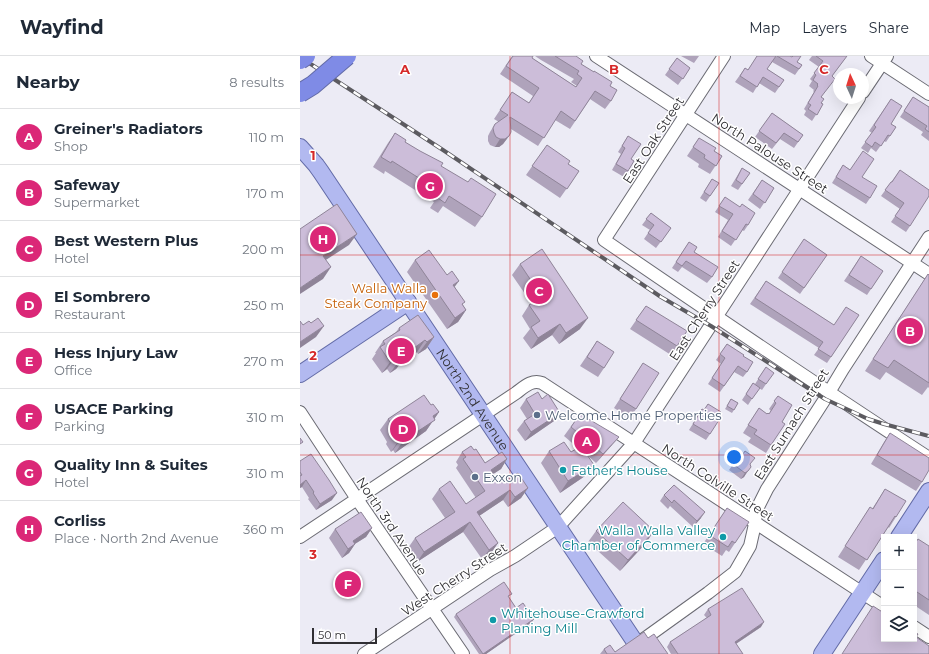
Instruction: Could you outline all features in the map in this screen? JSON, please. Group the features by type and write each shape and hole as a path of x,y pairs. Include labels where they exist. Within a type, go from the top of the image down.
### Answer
{"highway":[{"path":"300,60 306,56"},
{"path":"300,80 338,56"},
{"path":"300,93 313,85 348,56"}],"main road":[{"name":"North 2nd Avenue","path":"300,147 321,172 640,649"},
{"path":"300,374 408,302"},
{"path":"901,534 929,491"},
{"path":"822,654 881,564"}],"street":[{"name":"North Palouse Street","path":"596,56 929,274"},
{"name":"East Oak Street","path":"716,317 604,240 724,56"},
{"path":"871,56 884,60 929,94"},
{"path":"869,83 884,60"},
{"name":"East Cherry Street","path":"558,527 634,443 855,104"},
{"name":"East Sumach Street","path":"640,649 735,572 750,546 755,524 756,511 767,489 929,237"},
{"path":"716,317 929,458"},
{"name":"North Colville Street","path":"483,415 530,383 542,383 881,606"},
{"name":"North 3rd Avenue","path":"300,412 357,499 463,654"},
{"path":"300,537 483,415"},
{"name":"West Cherry Street","path":"364,654 490,570 515,556 558,527"},
{"path":"917,629 929,637"}],"building":[{"path":"513,56 533,56 532,58 576,87 582,78 577,74 579,71 555,56 576,56 583,61 581,64 612,82 610,86 617,90 611,101 595,91 575,121 561,111 544,138 510,117 511,132 505,139 500,139 496,137 493,128 495,124 508,115 500,110 512,92 529,103 539,88 506,66"},
{"path":"757,56 776,56 767,69 784,80 779,87 763,77 757,87 740,76 745,68 748,70"},
{"path":"777,56 801,56 797,62 802,65 799,69"},
{"path":"816,56 847,56 838,68 833,68 833,82 821,97 824,99 821,103 823,104 817,115 808,109 811,105 808,103 818,86 818,84 813,80 816,75 814,73 823,61"},
{"path":"677,58 690,68 683,79 669,69"},
{"path":"913,97 929,107 929,132 925,129 927,126 904,111"},
{"path":"891,99 902,106 891,124 896,127 890,136 888,135 881,146 875,142 872,147 865,142 876,127 874,125"},
{"path":"772,113 803,135 798,142 784,133 776,143 759,131"},
{"path":"395,133 406,140 405,142 443,163 441,166 468,182 471,178 496,194 482,217 449,196 445,203 438,198 441,192 392,161 391,163 381,157"},
{"path":"628,136 641,144 631,159 634,161 628,171 616,164 625,148 622,146"},
{"path":"699,138 716,148 714,151 722,156 716,166 704,158 705,155 693,147"},
{"path":"547,145 570,161 568,164 579,171 567,189 532,166"},
{"path":"863,151 874,159 862,177 877,186 870,198 836,177 843,165 850,170"},
{"path":"742,168 750,173 742,184 736,180"},
{"path":"900,170 929,190 929,196 910,226 895,216 904,203 885,190"},
{"path":"712,179 719,183 710,196 704,192"},
{"path":"762,180 774,188 765,203 753,194"},
{"path":"725,197 740,207 742,204 755,213 736,240 722,231 733,214 719,206"},
{"path":"337,204 357,234 323,256 331,267 300,288 300,229"},
{"path":"651,213 671,228 661,242 648,233 654,225 646,219"},
{"path":"804,239 827,255 804,288 782,272"},
{"path":"689,242 697,247 694,252 718,267 712,277 686,261 682,266 676,262"},
{"path":"542,249 588,318 566,333 560,324 538,338 531,327 540,321 529,305 542,297 520,264"},
{"path":"429,250 447,275 452,271 459,281 453,285 465,302 462,304 466,310 455,318 415,260"},
{"path":"861,256 883,271 871,289 849,275"},
{"path":"928,274 929,383 894,360 888,368 873,359"},
{"path":"766,281 834,325 846,307 859,315 831,357 818,349 823,342 755,298"},
{"path":"646,306 687,331 677,346 636,320"},
{"path":"418,315 434,337 427,342 425,340 403,356 404,357 398,362 395,358 390,362 380,347 385,344 383,341 400,330 399,328"},
{"path":"318,318 324,326 300,342 300,321 303,325 309,321 311,323"},
{"path":"597,341 614,352 604,368 587,357"},
{"path":"727,344 753,362 747,372 738,366 724,386 712,378 725,358 720,354"},
{"path":"643,363 659,373 636,409 620,399"},
{"path":"766,367 774,373 766,384 758,379"},
{"path":"753,383 760,388 752,399 746,394"},
{"path":"538,392 542,399 548,394 560,413 531,432 524,421 535,414 526,399"},
{"path":"424,395 431,405 433,404 439,412 433,416 435,420 403,441 401,439 399,440 394,432 396,430 388,419"},
{"path":"778,396 792,405 782,422 785,424 771,445 754,434 757,430 748,425 759,408 769,414 776,403 774,401"},
{"path":"731,399 738,403 734,410 727,406"},
{"path":"708,404 721,412 717,419 719,420 710,434 693,424 702,409 704,410"},
{"path":"580,414 619,437 603,454 571,427"},
{"path":"890,433 929,458 929,470 922,482 877,455"},
{"path":"564,442 571,452 581,446 594,465 568,481 549,451"},
{"path":"471,446 474,450 476,449 485,463 502,452 507,459 491,470 498,482 508,476 509,479 518,473 528,488 515,497 510,490 477,512 498,543 489,550 470,522 424,552 415,538 455,512 439,489 450,481 466,504 485,491 463,459 466,457 462,452"},
{"path":"745,451 755,458 750,464 751,467 745,473 733,464"},
{"path":"311,454 337,493 320,504 306,480 300,485 300,476 302,475 300,472 300,461"},
{"path":"674,485 705,512 697,521 674,500 672,503 664,495"},
{"path":"885,489 906,501 884,534 881,534 881,538 867,560 845,546 870,507 873,509"},
{"path":"623,502 654,531 628,560 596,531"},
{"name":"Walla Walla Valley Chamber of Commerce","path":"727,508 749,522 735,543 732,541 728,547 709,535"},
{"path":"361,512 372,528 353,541 355,544 348,549 335,529"},
{"path":"918,539 929,546 929,600 917,592"},
{"name":"Whitehouse-Crawford Planing Mill","path":"504,582 512,594 508,596 516,608 523,603 534,619 483,654 456,614"},
{"path":"742,588 764,622 735,642 743,654 678,654 670,642 711,615 708,609"},
{"path":"873,606 881,611 881,642 917,642 917,638 929,646 929,654 842,654"},
{"path":"644,632 648,638 654,634 668,654 607,654 604,649 610,645 615,652"}],"railway":[{"path":"300,57 443,150 661,297 711,326 825,399 868,419 929,436"}],"place":[{"name":"Quality Inn & Suites","path":"430,186"},
{"name":"Corliss","path":"323,239"},
{"name":"Best Western Plus","path":"539,291"},
{"name":"Walla Walla Steak Company","path":"435,295"},
{"name":"Safeway","path":"910,331"},
{"name":"Hess Injury Law","path":"401,351"},
{"name":"Welcome Home Properties","path":"537,415"},
{"name":"El Sombrero","path":"403,429"},
{"name":"Greiner's Radiators","path":"587,441"},
{"name":"Father's House","path":"563,470"},
{"name":"Exxon","path":"475,477"},
{"name":"Walla Walla Valley Chamber of Commerce","path":"723,537"},
{"name":"USACE Parking","path":"348,584"},
{"name":"Whitehouse-Crawford Planing Mill","path":"493,620"}]}
